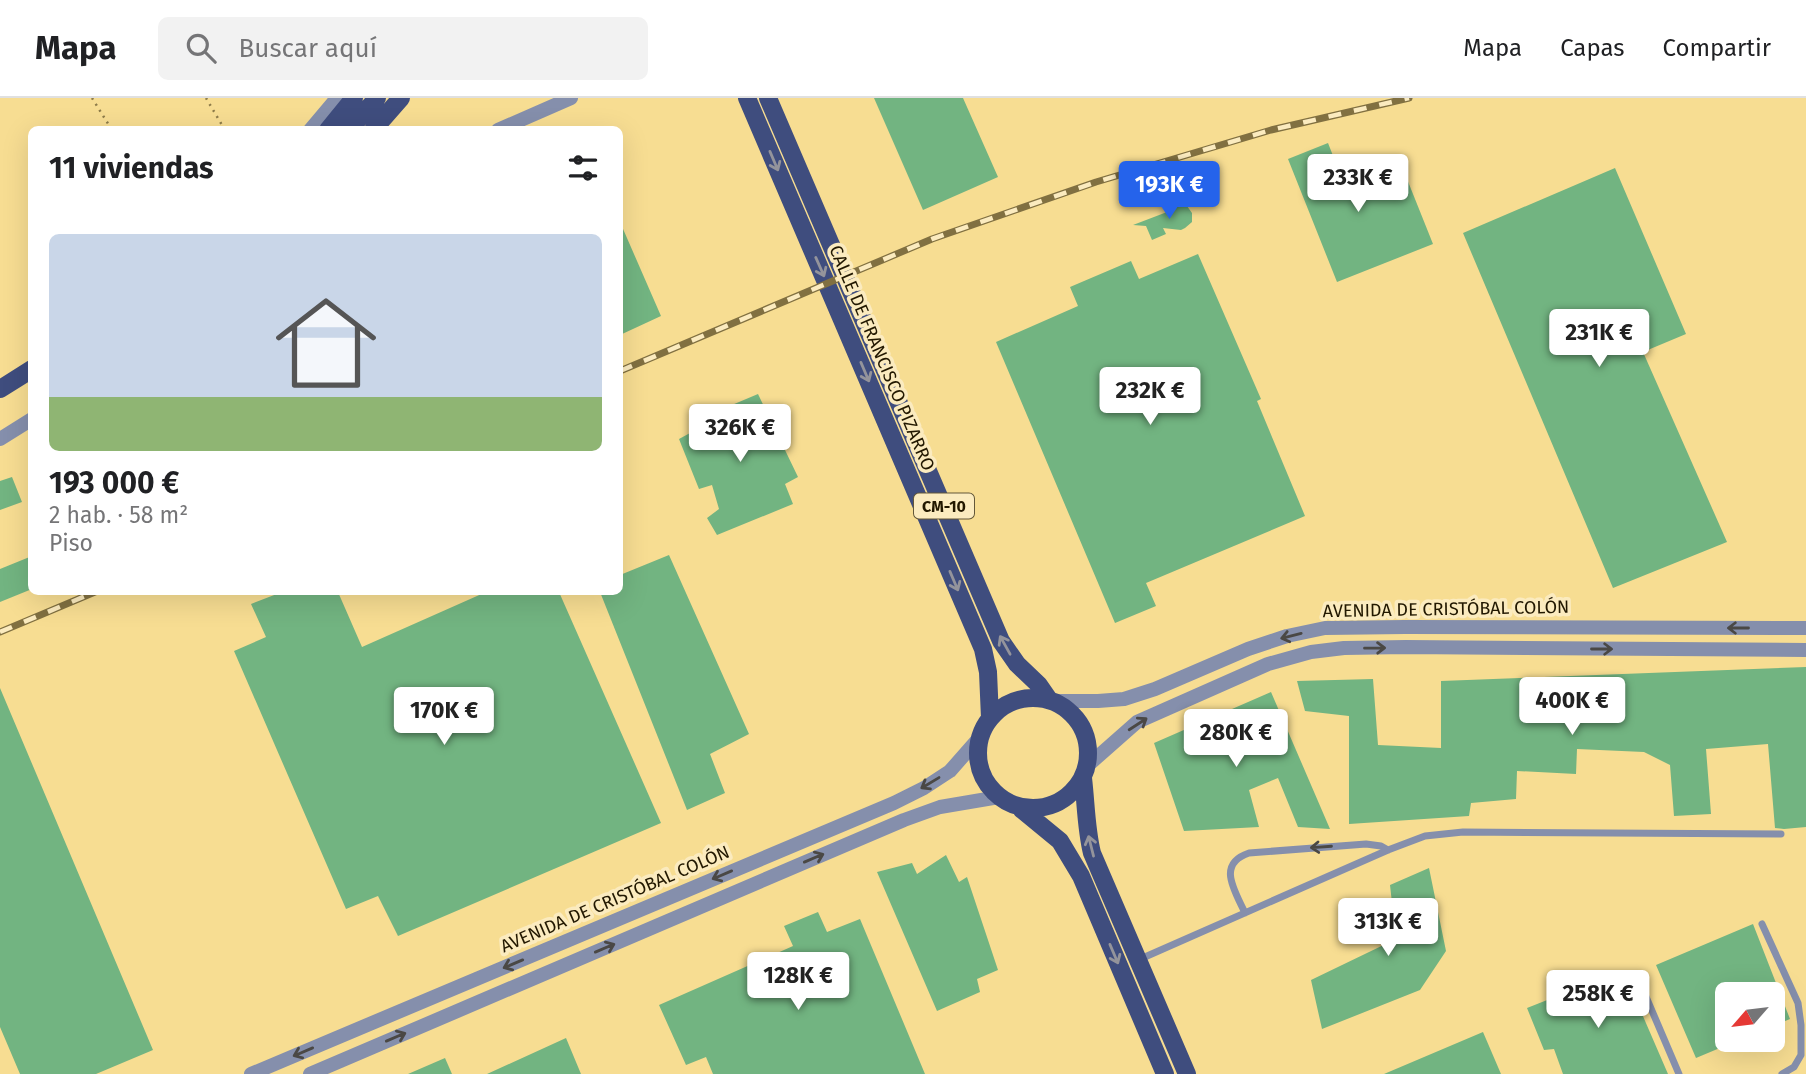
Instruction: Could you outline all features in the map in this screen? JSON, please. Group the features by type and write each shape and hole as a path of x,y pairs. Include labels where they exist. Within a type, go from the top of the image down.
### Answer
{"main road":[{"path":"331,126 354,98"},
{"path":"352,126 377,98"},
{"path":"376,126 401,98"},
{"name":"CALLE DE FRANCISCO PIZARRO","path":"747,98 983,649 988,672 990,718"},
{"name":"CALLE DE FRANCISCO PIZARRO","path":"768,98 1001,641 1017,664 1053,699"},
{"path":"0,389 28,372"},
{"path":"1053,699 1030,698 1000,708 983,728 980,737 981,766 999,797 1021,809 1060,841 1081,876 1165,1074"},
{"name":"CM-10","path":"1053,699 1068,709 1083,731 1087,749 1084,773 1088,837 1092,853 1186,1074"},
{"path":"1021,809 1037,810 1066,799 1076,789 1084,773"}],"street":[{"path":"313,126 337,98"},
{"path":"507,126 571,98"},
{"path":"0,439 28,422"},
{"name":"AVENIDA DE CRISTÓBAL COLÓN","path":"1053,699 1124,699 1155,690 1248,649 1287,636 1325,628 1806,628"},
{"path":"1084,773 1137,722 1268,664 1311,652 1344,648 1406,647 1806,650"},
{"name":"AVENIDA DE CRISTÓBAL COLÓN","path":"251,1074 894,803 950,771 980,737"},
{"path":"310,1074 904,820 940,807 999,797"}],"lane":[{"path":"1138,960 1425,836 1463,832 1781,834"},
{"path":"1245,913 1231,881 1231,867 1238,856 1366,844 1388,850"},
{"path":"1762,924 1798,1003 1801,1025 1801,1055 1794,1068 1782,1074"},
{"path":"1638,978 1679,1074"}],"path":[{"path":"92,98 110,126"},
{"path":"205,98 222,126"}],"building":[{"path":"874,98 963,98 998,177 923,210"},
{"path":"1328,143 1341,176 1375,162 1385,188 1407,179 1433,244 1337,282 1288,159"},
{"path":"1615,168 1686,334 1643,352 1727,542 1613,588 1463,233"},
{"path":"1179,203 1187,206 1192,213 1192,222 1181,230 1163,228 1166,234 1152,240 1146,226 1133,225 1167,212"},
{"path":"623,229 661,316 623,334"},
{"path":"1198,254 1261,399 1257,401 1305,516 1146,583 1156,606 1115,623 996,342 1078,306 1070,287 1131,261 1139,279"},
{"path":"758,394 798,477 785,484 793,504 717,535 707,518 719,509 712,485 699,489 679,439 701,427 701,418"},
{"path":"12,477 22,502 0,510 0,481"},
{"path":"669,555 749,734 710,754 725,793 687,810 601,595 623,595 623,574"},
{"path":"28,558 28,591 0,602 0,569"},
{"path":"274,595 339,595 362,647 479,595 560,595 661,823 398,936 378,896 346,909 234,651 266,637 251,604"},
{"path":"1806,667 1806,827 1784,829 1775,828 1768,744 1706,749 1711,814 1674,816 1670,765 1644,752 1577,749 1576,774 1517,771 1516,799 1471,803 1469,816 1349,824 1349,716 1305,711 1297,681 1373,679 1378,745 1441,748 1441,681"},
{"path":"0,688 153,1050 96,1074 20,1074 0,1027"},
{"path":"1271,692 1330,829 1298,827 1278,778 1249,790 1259,827 1184,831 1154,743"},
{"path":"946,855 959,882 967,877 998,970 977,979 980,992 937,1011 877,872 912,863 917,874"},
{"path":"1429,868 1446,951 1420,990 1322,1029 1311,980 1396,939 1390,885"},
{"path":"818,912 827,932 860,919 925,1074 713,1074 706,1057 686,1065 659,1005 793,946 784,926"},
{"path":"1753,924 1776,982 1715,982 1715,1050 1696,1058 1656,965"},
{"path":"1623,970 1668,1074 1563,1074 1554,1049 1544,1050 1527,1008"},
{"path":"1785,1006 1790,1019 1785,1021"},
{"path":"1483,1032 1501,1074 1384,1074"},
{"path":"566,1038 581,1074 487,1074"},
{"path":"445,1058 452,1074 408,1074"}],"railway":[{"path":"623,370 932,239 1096,182 1271,130 1409,98"},
{"path":"0,632 88,595"}]}
